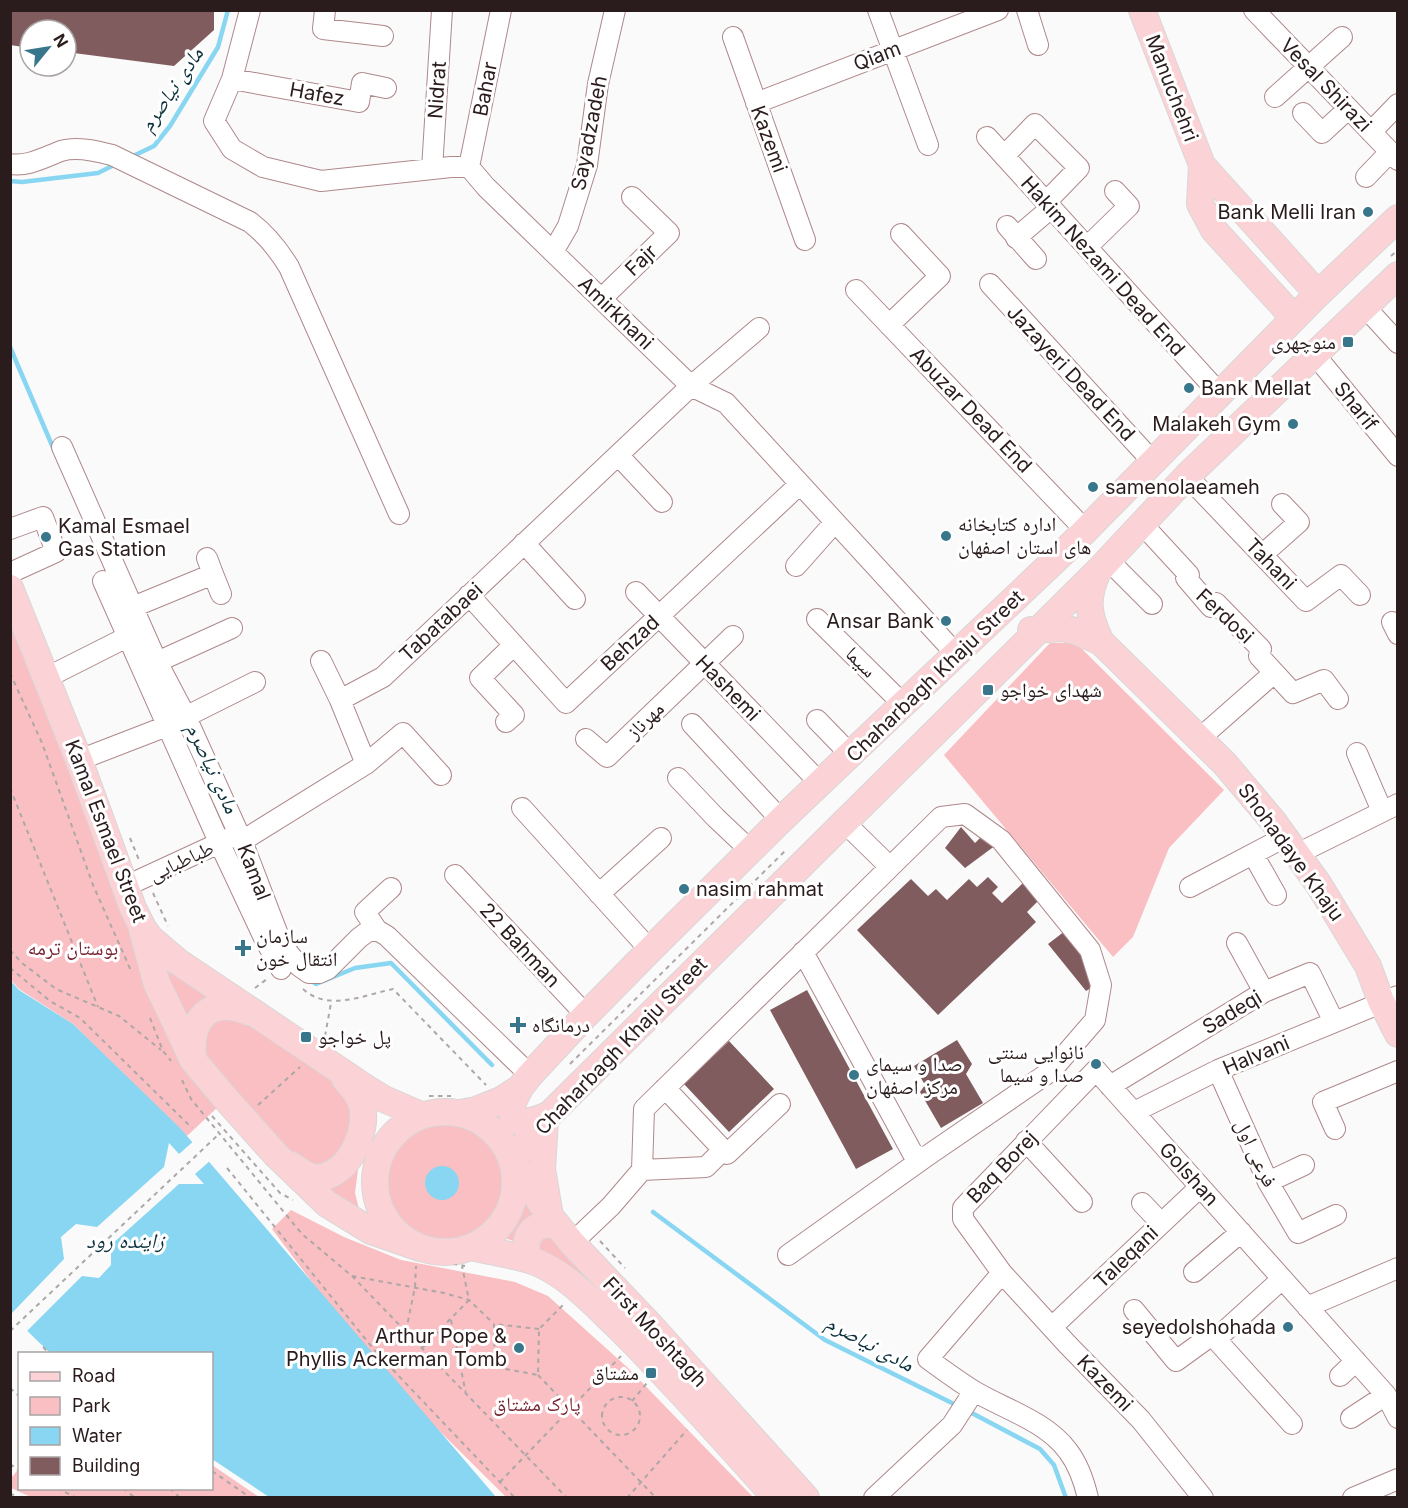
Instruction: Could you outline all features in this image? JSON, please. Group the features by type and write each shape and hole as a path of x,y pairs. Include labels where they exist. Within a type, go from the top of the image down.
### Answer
{"main road":[{"name":"Manuchehri","path":"1146,13 1202,165"},
{"path":"1202,165 1327,287 1344,275 1354,275 1362,279 1368,286 1370,295 1366,305"},
{"path":"1202,165 1200,204 1214,230 1294,318"},
{"name":"Chaharbagh Khaju Street","path":"456,1104 476,1110 501,1100 525,1081 586,1015 781,820 1011,604 1294,318 1398,218"},
{"name":"Chaharbagh Khaju Street","path":"512,1161 548,1117 1143,525 1187,476 1398,275"},
{"path":"1079,537 1093,550 1103,565 1090,588 1089,603 1092,622 1101,642"},
{"name":"Kamal Esmael Street","path":"10,588 80,759 135,882 141,925 150,938 177,961 263,1017 329,1056 384,1099 421,1105"},
{"path":"1011,604 1010,615 1016,625 1025,630 1064,628 1101,642"},
{"name":"Shohadaye Khaju","path":"1101,642 1225,764 1291,846 1319,885 1389,998 1398,1034"},
{"path":"141,925 184,1062 225,1098 312,1191 346,1217 421,1257 437,1252 454,1252 475,1258 509,1212 515,1186 512,1161 497,1135 456,1104 440,1111 421,1105 390,1137 378,1158 375,1173 378,1204 384,1218 421,1257"},
{"path":"184,1062 192,1043 193,1033 203,1016 215,1007 236,1006 263,1017"},
{"path":"276,1155 302,1173 320,1177 333,1173 352,1155 358,1144 362,1130 362,1103 329,1056"},
{"path":"525,1081 513,1102 512,1113 517,1121 525,1122 548,1117 542,1169 566,1228"},
{"name":"First Moshtagh","path":"512,1161 528,1184 649,1324 806,1497"},
{"path":"529,1260 525,1249 527,1238 534,1228 545,1224 566,1228"},
{"name":"First Moshtagh","path":"475,1258 529,1260 554,1272 602,1311 776,1497"}],"street":[{"path":"250,10 232,79 214,121 232,149 262,167 321,181 470,167"},
{"path":"325,10 323,29 383,36"},
{"name":"Nidrat","path":"432,170 442,10"},
{"name":"Bahar","path":"470,167 501,10"},
{"name":"Sayadzadeh","path":"553,252 568,226 587,165 598,84 615,10"},
{"path":"878,10 928,144"},
{"name":"Qiam","path":"756,103 998,10"},
{"path":"1027,10 1038,45"},
{"name":"Vesal Shirazi","path":"1254,10 1394,156"},
{"name":"Kazemi","path":"733,37 805,240"},
{"path":"1275,97 1342,37"},
{"name":"Hafez","path":"232,79 359,102 362,83 386,88"},
{"path":"1371,132 1398,104"},
{"path":"1303,113 1322,133 1348,109"},
{"path":"1004,156 1035,124 1079,168 1049,205 1011,232 1036,259"},
{"name":"Hakim Nezami Dead End","path":"987,137 1220,394"},
{"path":"10,164 16,165 42,159 63,150 98,151 250,222 263,232 277,247 289,267 399,513"},
{"path":"1365,177 1394,156"},
{"name":"Amirkhani","path":"470,167 486,187 691,386 726,403 957,655"},
{"path":"1087,248 1128,206 1115,191"},
{"name":"Fajr","path":"601,298 669,233 632,197"},
{"path":"889,325 940,276 901,234"},
{"name":"Jazayeri Dead End","path":"990,284 1153,462"},
{"name":"Abuzar Dead End","path":"856,290 1079,537"},
{"path":"1366,305 1398,343"},
{"name":"Tabatabaei","path":"340,700 383,677 691,386 759,328"},
{"name":"Sharif","path":"1315,355 1398,456"},
{"name":"Kamal","path":"62,447 133,607 135,633 157,662 186,717 240,838 282,945 298,966 309,973 319,973 328,969 367,932 377,930"},
{"path":"618,455 662,502"},
{"name":"Tahani","path":"1187,476 1306,601 1341,575 1360,595"},
{"name":"Behzad","path":"469,595 566,703 800,484"},
{"path":"1262,555 1299,522 1282,504"},
{"path":"10,529 43,517 56,552 10,573"},
{"path":"796,566 835,522"},
{"name":"Ferdosi","path":"1143,525 1189,575 1186,578 1211,607 1216,603 1261,649 1259,656 1293,693 1324,680 1338,699"},
{"path":"524,543 575,598"},
{"path":"1103,565 1152,604"},
{"path":"133,607 210,566 221,594"},
{"path":"103,581 135,633 167,726 219,842 281,969"},
{"name":"Hashemi","path":"636,592 820,784"},
{"name":"سیما","path":"817,619 904,705"},
{"path":"157,662 232,628"},
{"path":"46,678 135,633"},
{"path":"705,664 733,636"},
{"path":"506,722 514,715 480,678 514,645"},
{"path":"321,661 366,764"},
{"name":"مهرناز","path":"586,739 607,757 705,664"},
{"path":"1199,739 1274,673"},
{"path":"80,759 167,726 255,682"},
{"path":"818,720 851,755"},
{"path":"692,724 781,820"},
{"path":"240,838 366,764 403,733 441,775"},
{"path":"1190,887 1253,854 1291,846 1390,807 1357,753"},
{"path":"678,778 751,851"},
{"path":"522,808 650,950"},
{"path":"566,1228 611,1206 642,1170 644,1109 940,818 965,814 1001,840 1090,950 1101,984 1095,1020 1051,1071 788,1255"},
{"path":"844,822 890,867"},
{"name":"طباطبایی","path":"135,882 219,842 240,838"},
{"path":"599,894 661,838"},
{"path":"1253,854 1276,895"},
{"name":"22 Bahman","path":"455,875 586,1015"},
{"path":"391,888 366,912 377,930 387,936 525,1081"},
{"path":"1237,943 1264,992"},
{"path":"803,952 913,1154 924,1158"},
{"name":"Sadeqi","path":"1110,1086 1264,992 1310,973 1334,1022"},
{"name":"Halvani","path":"1134,1112 1218,1070 1389,998"},
{"name":"Golshan","path":"1096,1070 1386,1395 1398,1418"},
{"name":"Baq Borej","path":"1002,1273 963,1219 963,1208 1096,1070"},
{"name":"فرعی اول","path":"1218,1070 1268,1182 1298,1233 1336,1215"},
{"path":"1335,1129 1323,1102 1398,1071"},
{"path":"665,1088 727,1154 780,1104"},
{"path":"1026,1141 1082,1203"},
{"path":"642,1170 706,1167 723,1150"},
{"path":"1268,1182 1304,1165"},
{"name":"Taleqani","path":"1052,1327 1200,1187"},
{"path":"1142,1203 1161,1223"},
{"path":"1194,1272 1241,1232"},
{"path":"1307,1306 1398,1268"},
{"path":"1002,1273 928,1359 974,1391 1041,1427 1056,1438 1068,1450 1078,1467 1088,1497"},
{"name":"Kazemi","path":"1002,1273 1141,1420 1203,1497"},
{"path":"1216,1339 1282,1279"},
{"path":"1134,1310 1176,1361 1212,1335 1292,1424"},
{"path":"1340,1376 1356,1361"},
{"path":"874,1497 952,1425 974,1391"},
{"path":"1351,1418 1386,1395"},
{"path":"1353,1497 1380,1492 1398,1479"}],"path":[{"path":"10,673 42,743 93,885 134,978"},
{"path":"10,788 98,1007"},
{"path":"129,836 135,882 172,934"},
{"path":"10,950 22,963 56,989 119,1016 163,1051 184,1062"},
{"path":"10,968 50,1001 80,1018 192,1128"},
{"path":"248,994 281,969 311,997 331,1002 393,989 488,1087 480,1090"},
{"path":"329,1056 331,1002"},
{"path":"149,1015 163,1051"},
{"path":"194,1091 179,1072 191,1099 302,1234 352,1276 567,1497"},
{"path":"421,1105 456,1104"},
{"path":"208,1110 280,1192 300,1205"},
{"path":"10,1331 219,1134"},
{"path":"227,1168 376,1352 515,1497"},
{"path":"422,1348 469,1300 475,1258 528,1184"},
{"path":"566,1228 627,1270"},
{"path":"406,1331 421,1257 475,1258"},
{"path":"352,1276 415,1287 469,1300 494,1324 539,1329"},
{"path":"538,1375 539,1329 567,1300"},
{"path":"451,1319 466,1394"},
{"path":"494,1324 495,1367 538,1375 656,1497"},
{"path":"43,1347 49,1352"},
{"path":"500,1482 626,1352"},
{"path":"632,1401 651,1378"},
{"path":"618,1397 632,1401 640,1416 636,1428 625,1435 612,1433 607,1429 602,1418 604,1407 618,1397"},
{"path":"627,1497 693,1424"},
{"path":"213,1472 251,1497"},
{"path":"61,1490 77,1497"},
{"path":"10,1493 18,1497"}],"green space":[{"name":"بوستان ترمه","path":"10,615 220,1105 187,1136 73,1024 19,989 11,980"},
{"path":"1050,643 1076,643 1224,790 1169,848 1133,937 1113,957 944,755"},
{"path":"151,949 214,996 185,1025"},
{"path":"235,1015 336,1079 350,1098 351,1140 325,1166 297,1162 207,1065 200,1042 211,1023"},
{"path":"506,1104 523,1129 514,1152 502,1133 487,1119"},
{"path":"444,1124 467,1128 486,1141 499,1160 503,1183 499,1206 486,1225 467,1238 444,1242 421,1238 402,1225 389,1206 385,1183 389,1160 402,1141 421,1128"},
{"path":"359,1162 355,1193 361,1217 322,1186"},
{"path":"525,1199 543,1218 521,1243 504,1238"},
{"name":"پارک مشتاق","path":"291,1210 344,1237 401,1260 515,1282 548,1296 627,1367 753,1497 506,1497 379,1371 272,1229"},
{"path":"555,1234 620,1312 541,1253 539,1245 544,1238"},
{"path":"213,1466 259,1497 33,1498 11,1488 11,1475 13,1476 18,1469 18,1490 213,1490"}],"water":[{"name":"زاینده رود","path":"10,980 19,990 73,1024 181,1129 496,1497 269,1497 213,1460 213,1352 49,1352 11,1315"},
{"path":"442,1166 454,1171 459,1183 454,1195 442,1200 430,1195 425,1183 430,1171"}],"pier":[{"path":"195,1140 211,1160 195,1174 204,1184 179,1184 111,1245 111,1265 99,1278 82,1276 25,1333 10,1319 11,1314 64,1259 61,1237 76,1224 97,1227 164,1167 169,1143 179,1154"}],"building":[{"path":"12,10 214,10 214,30 174,66 78,54 78,18 18,18 18,46 10,45"},
{"path":"961,827 975,843 984,834 996,845 965,868 945,848"},
{"path":"988,877 998,887 992,893 1002,903 1023,883 1039,900 1027,912 1036,922 938,1015 857,930 911,879 928,896 936,889 947,900 969,879 977,887"},
{"path":"1065,931 1094,966 1096,985 1086,991 1048,944"},
{"path":"807,990 893,1149 856,1169 770,1010"},
{"path":"957,1040 972,1064 966,1074 983,1103 941,1128 920,1092 925,1085 914,1066"},
{"path":"729,1041 774,1089 729,1132 684,1084"}],"waterway":[{"name":"مادی نیاصرم","path":"129,158 154,146 170,126 218,47 228,10"},
{"name":"مادی نیاصرم","path":"10,181 22,182 98,173 116,164"},
{"name":"مادی نیاصرم","path":"10,347 54,450"},
{"name":"مادی نیاصرم","path":"310,980 316,984 355,968 391,963 492,1065"},
{"name":"مادی نیاصرم","path":"653,1212 825,1340 958,1406"},
{"name":"مادی نیاصرم","path":"968,1411 1040,1449 1054,1465 1066,1498"}],"place":[{"name":"Bank Melli Iran","path":"1368,212"},
{"name":"منوچهری","path":"1348,342"},
{"name":"Bank Mellat","path":"1189,388"},
{"name":"Malakeh Gym","path":"1293,424"},
{"name":"samenolaeameh","path":"1093,487"},
{"name":"اداره کتابخانه های استان اصفهان","path":"946,536"},
{"name":"Kamal Esmael Gas Station","path":"46,537"},
{"name":"Ansar Bank","path":"946,621"},
{"name":"شهدای خواجو","path":"988,690"},
{"name":"nasim rahmat","path":"684,889"},
{"name":"سازمان انتقال خون","path":"243,948"},
{"name":"درمانگاه","path":"518,1025"},
{"name":"پل خواجو","path":"306,1037"},
{"name":"نانوایی سنتی صدا و سیما","path":"1096,1064"},
{"name":"صدا و سیمای مرکز اصفهان","path":"854,1075"},
{"name":"seyedolshohada","path":"1288,1327"},
{"name":"Arthur Pope & Phyllis Ackerman Tomb","path":"519,1348"},
{"name":"مشتاق","path":"651,1373"}]}
